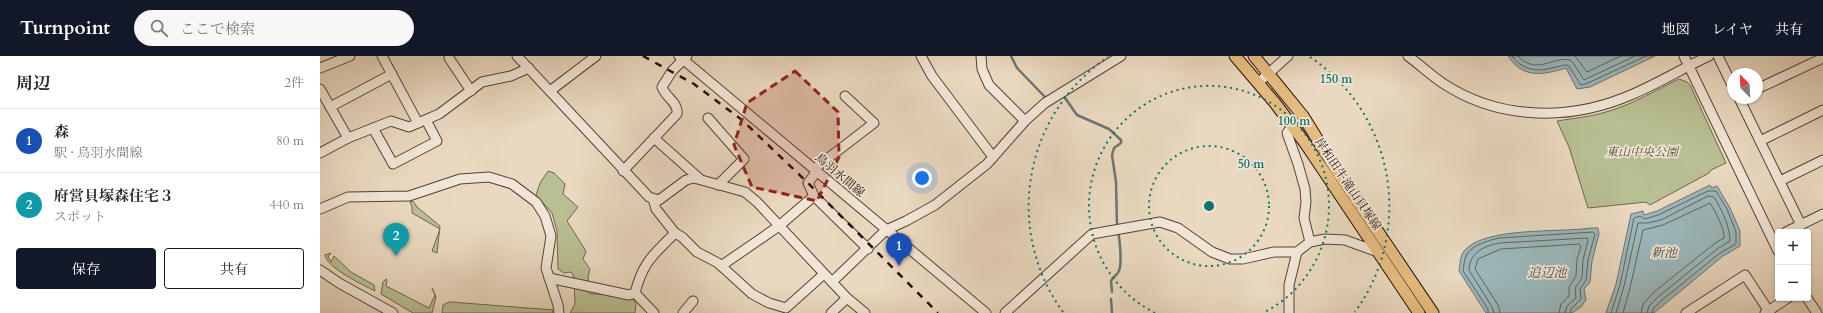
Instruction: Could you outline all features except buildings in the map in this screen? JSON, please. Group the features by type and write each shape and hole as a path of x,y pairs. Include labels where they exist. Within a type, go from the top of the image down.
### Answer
{"main road":[{"name":"岸和田牛滝山貝塚線","path":"1235,56 1259,82 1292,126 1420,313"},
{"name":"岸和田牛滝山貝塚線","path":"1254,56 1303,116 1337,171 1433,313"}],"street":[{"path":"320,68 350,56"},
{"path":"373,128 393,164 437,141 422,121 382,56"},
{"path":"517,56 623,171 649,197 659,200 686,180 700,179 749,195 847,298 864,313"},
{"path":"550,91 596,56"},
{"path":"921,56 932,76 993,157"},
{"path":"981,56 982,69 989,85 1025,121"},
{"path":"832,282 868,249 886,230 935,205 993,157 1025,121 1045,103 1121,56"},
{"path":"1259,82 1288,56"},
{"path":"1408,56 1444,84 1462,94 1515,112 1540,113 1566,113 1591,109 1612,102 1633,94 1709,56"},
{"path":"1684,56 1775,237"},
{"path":"1718,56 1727,75"},
{"path":"623,171 678,112 674,104 664,93 662,87 683,57"},
{"name":"鳥羽水間線","path":"683,57 986,313"},
{"path":"449,58 471,91"},
{"path":"1763,87 1823,58"},
{"path":"320,153 348,138 391,121 408,127 439,114 482,82 511,76 528,68"},
{"path":"330,107 392,74"},
{"path":"320,89 348,138"},
{"path":"846,96 874,123 816,170 808,182 814,196 868,249"},
{"path":"1742,104 1801,224"},
{"path":"1760,142 1823,110"},
{"path":"708,118 744,159 718,185"},
{"path":"1292,126 1288,133 1305,189 1306,202 1304,218 1310,242"},
{"path":"654,138 700,179"},
{"path":"1780,181 1823,160"},
{"path":"320,209 348,197 408,196 460,179 489,177 512,184 536,202 545,216 551,236 546,268 558,305 559,313"},
{"path":"721,266 779,226 814,196"},
{"path":"654,199 656,209 675,233 682,237 697,252 721,266 752,294 769,303 786,308 824,274"},
{"path":"1792,229 1823,214"},
{"path":"1005,313 1092,234 1160,222 1178,228 1212,252 1230,259 1243,259 1274,252 1297,252 1310,242 1325,239 1345,240 1378,252"},
{"path":"635,293 639,278 647,261 675,233"},
{"path":"1289,313 1289,286 1297,252"},
{"path":"320,270 339,283 393,313"},
{"path":"1686,313 1745,275 1768,312 1784,301"},
{"path":"549,278 629,295 635,293"},
{"path":"635,293 654,313"},
{"path":"830,313 847,298"},
{"path":"683,313 693,301"},
{"path":"1809,301 1817,313"}],"highlighted area":[{"path":"795,71 838,112 839,157 817,201 752,187 734,145 747,103"}],"green space":[{"name":"東山中央公園","path":"1679,79 1690,85 1726,163 1650,205 1646,202 1588,208 1569,147 1557,121 1596,115 1618,108 1636,101"},
{"path":"548,171 554,173 565,184 563,194 578,207 567,221 586,251 583,259 590,269 588,277 590,294 630,294 636,304 635,313 570,313 575,304 574,277 571,272 564,273 558,269 557,231 552,213 536,195 540,183"},
{"path":"413,201 417,207 440,226 440,229 412,213 410,202"},
{"path":"440,230 437,253 432,251"},
{"path":"331,253 328,257 331,262 334,256 351,272 374,285 375,291 346,276 332,265 327,260 325,255"},
{"path":"386,279 386,286 429,308 435,295 432,288 436,297 432,313 413,313 381,294 383,282"},
{"path":"449,302 553,310 553,313 442,313 443,305"}],"water":[{"path":"1508,56 1655,56 1590,87 1577,89 1566,68 1541,73 1527,72 1520,69"},
{"name":"新池","path":"1710,185 1712,188 1717,186 1730,208 1740,231 1740,246 1723,256 1654,313 1606,313 1616,284 1631,214 1643,211 1644,215 1657,211"},
{"name":"追辺池","path":"1598,228 1599,234 1592,261 1590,282 1584,289 1586,300 1581,307 1572,313 1486,313 1459,271 1461,258 1464,251 1474,243 1488,238 1524,232"}],"waterway":[{"path":"1011,56 1017,68 1046,98"},
{"path":"1063,95 1077,115 1109,129 1121,140 1121,143 1114,148 1112,155 1116,182 1117,226"},
{"path":"1112,292 1111,281 1120,268 1120,246 1118,232"},
{"path":"1111,299 1112,313"}],"railway":[{"path":"643,56 694,84 742,120 808,183 938,313"}],"place":[{"name":"府営貝塚森住宅３","path":"396,256"},
{"name":"森","path":"899,266"}]}
